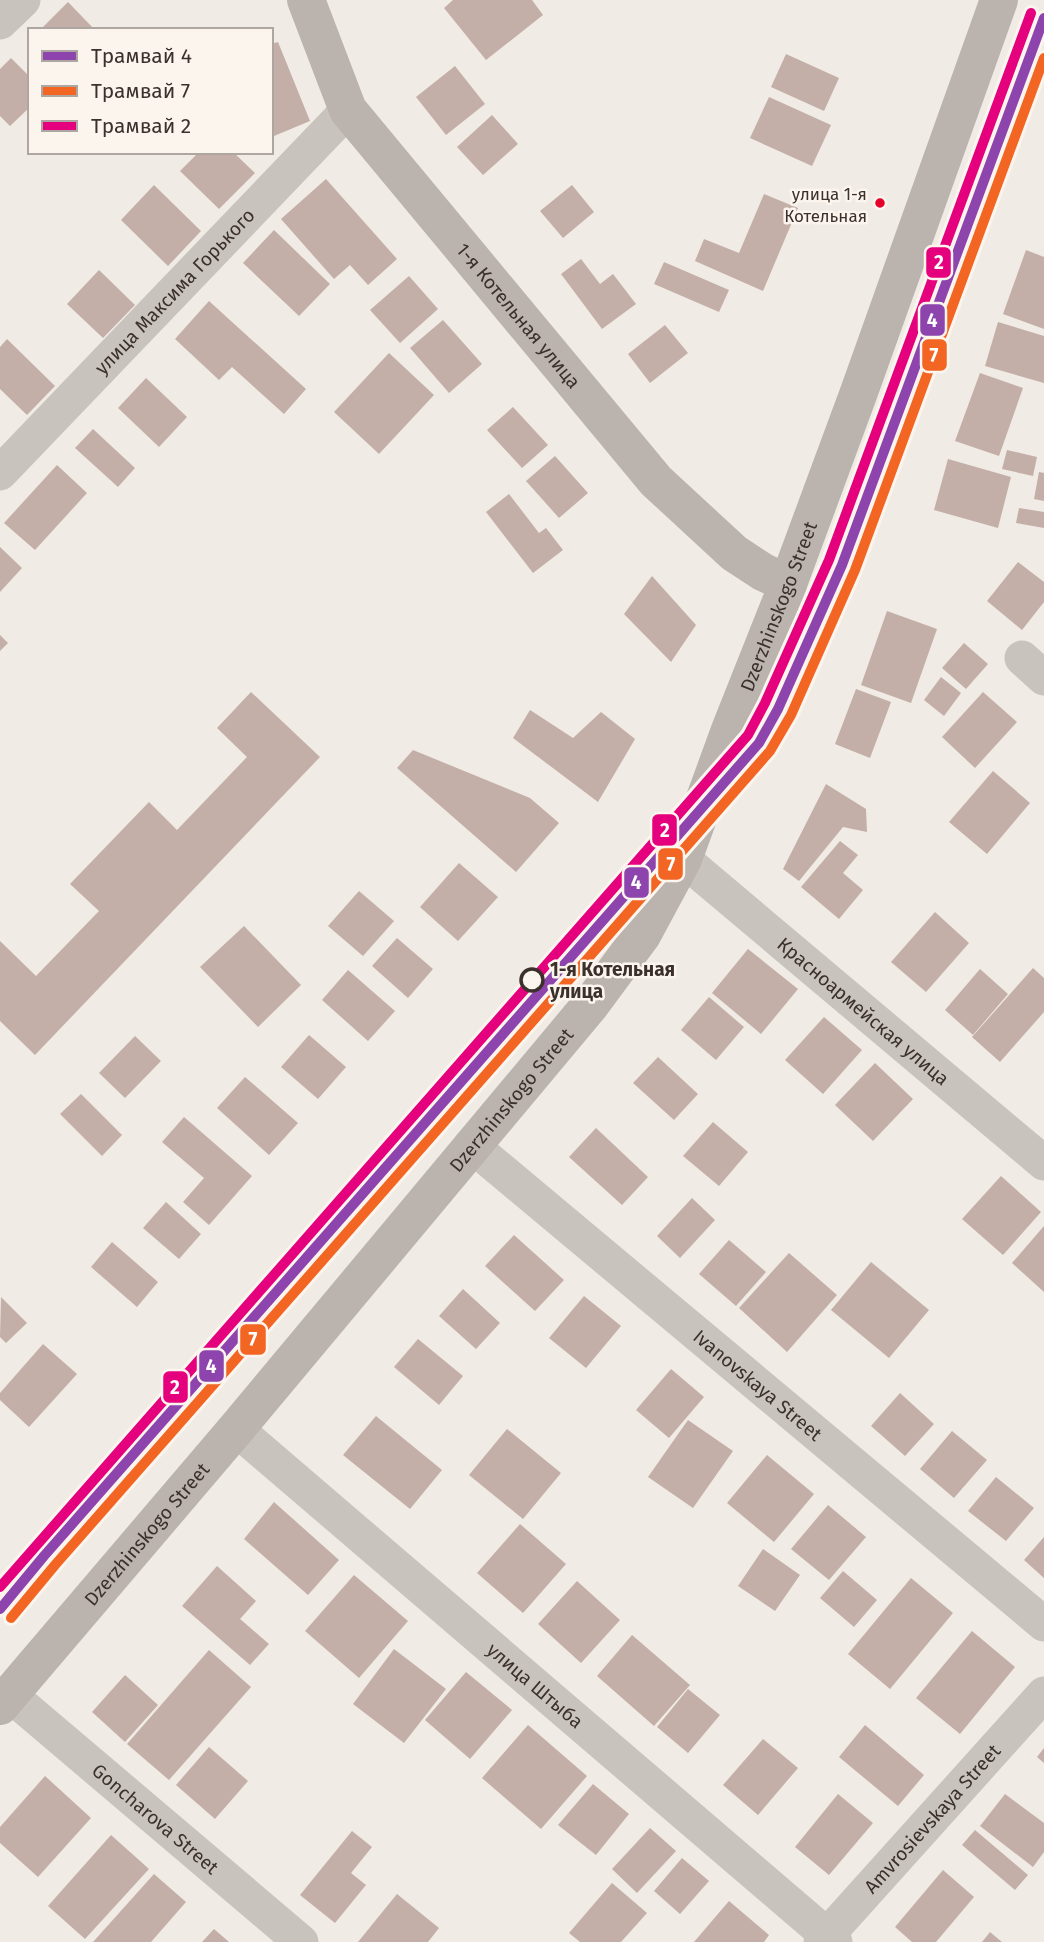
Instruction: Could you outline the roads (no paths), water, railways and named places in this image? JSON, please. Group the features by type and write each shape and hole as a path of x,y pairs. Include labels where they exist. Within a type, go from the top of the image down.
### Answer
{"main road":[{"name":"1-я Котельная улица","path":"306,0 348,110 656,481 734,553 788,584"},
{"name":"Dzerzhinskogo Street","path":"5,1700 592,1004 642,935 683,859 730,730 788,584 999,0"}],"street":[{"path":"0,22 23,0"},
{"name":"улица Максима Горького","path":"0,473 348,110"},
{"name":"Красноармейская улица","path":"683,859 1044,1163"},
{"name":"Ivanovskaya Street","path":"471,1145 1044,1624"},
{"name":"улица Штыба","path":"236,1429 828,1940"},
{"name":"Amvrosievskaya Street","path":"828,1940 1044,1693"},
{"name":"Goncharova Street","path":"5,1700 300,1942"}],"tram line":[{"name":"2","path":"0,1587 748,735 829,560 1031,13"},
{"name":"4","path":"0,1609 759,743 778,709 842,565 1044,18"},
{"name":"7","path":"11,1618 770,751 791,715 855,570 1044,58"}],"place":[{"name":"улица 1-я Котельная","path":"880,203"},
{"name":"1-я Котельная улица","path":"532,980"}]}
